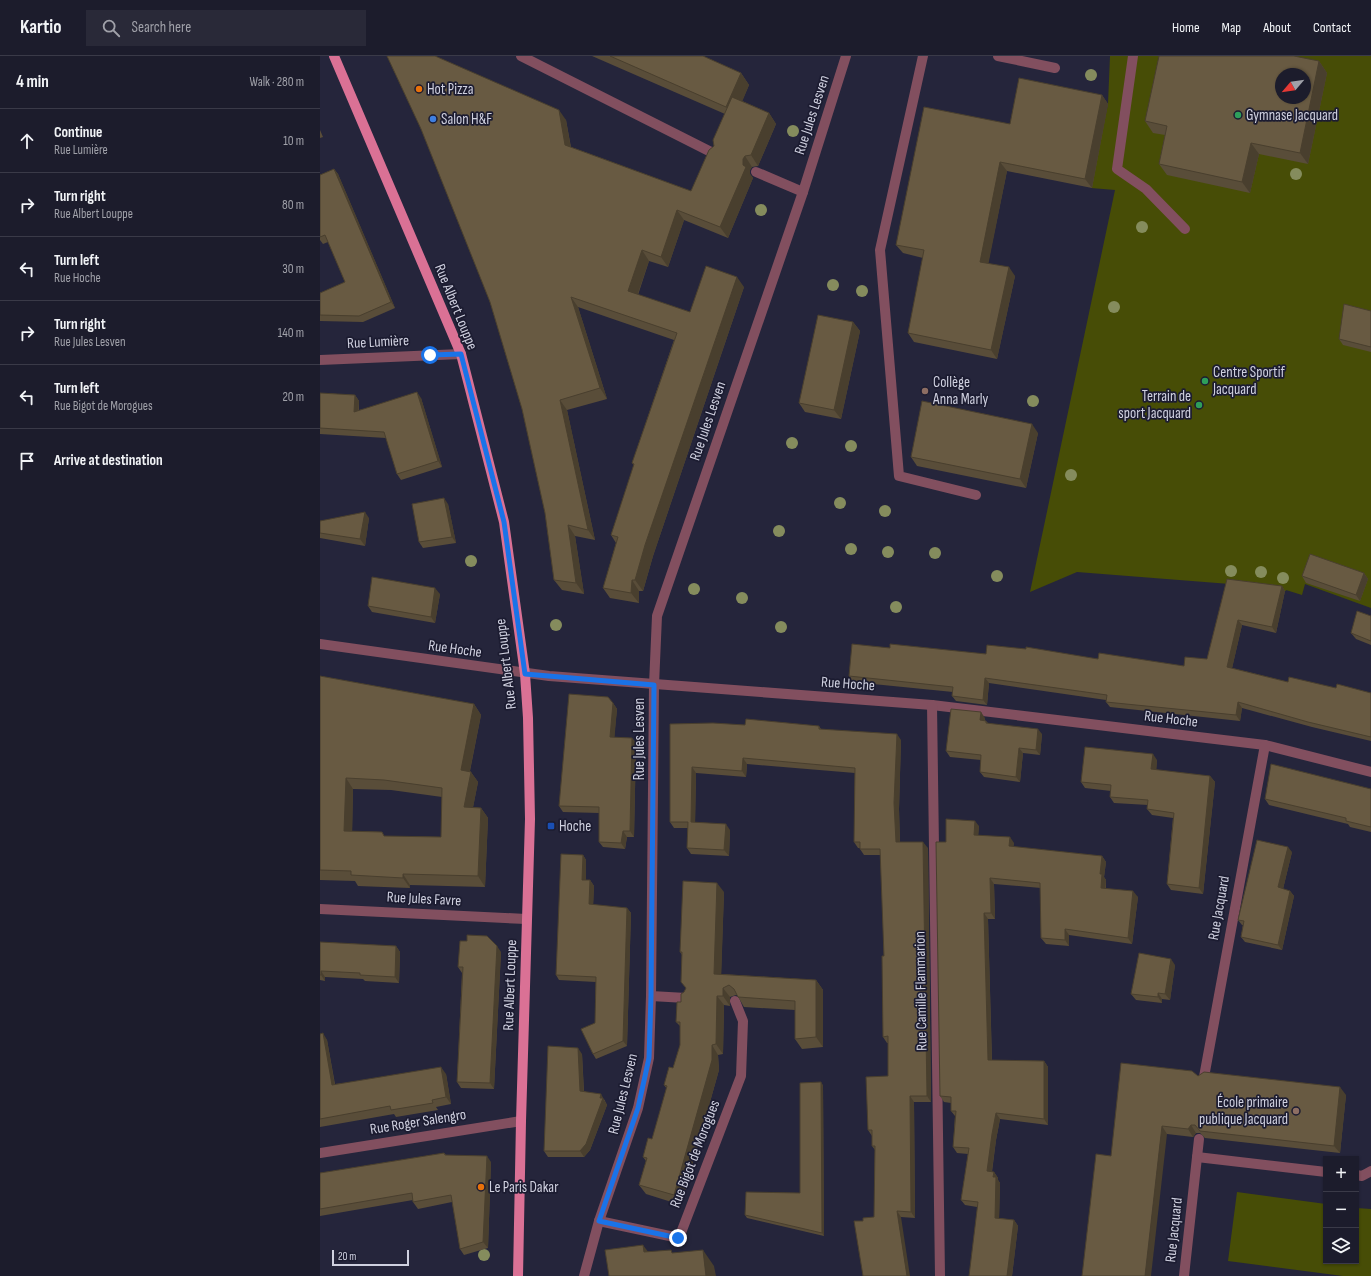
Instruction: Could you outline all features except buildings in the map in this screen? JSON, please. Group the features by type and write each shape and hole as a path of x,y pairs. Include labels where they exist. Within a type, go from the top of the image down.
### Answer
{"main road":[{"name":"Rue Albert Louppe","path":"334,56 461,354 504,522 525,674 528,718 530,819 520,1122 518,1276"}],"street":[{"path":"521,56 715,154"},
{"name":"Rue Jules Lesven","path":"584,1276 599,1221 638,1108 649,1058 654,685 658,616 803,192 846,56"},
{"path":"923,56 880,250 899,476 976,495"},
{"path":"998,56 1055,68"},
{"path":"1133,56 1117,169 1146,189 1186,229"},
{"path":"756,172 803,192"},
{"name":"Rue Lumière","path":"320,360 461,354"},
{"name":"Rue Hoche","path":"320,644 525,674 932,705 1265,745 1371,772"},
{"name":"Rue Camille Flammarion","path":"932,705 940,1276"},
{"name":"Rue Jacquard","path":"1204,1077 1265,745"},
{"name":"Rue Jules Favre","path":"320,909 526,919"},
{"path":"651,996 686,998"},
{"name":"Rue Bigot de Morogues","path":"599,1221 678,1238 741,1076 743,1021 735,1001"},
{"name":"Rue Roger Salengro","path":"320,1153 520,1122"},
{"name":"Rue Jacquard","path":"1184,1276 1199,1139"},
{"path":"1197,1157 1323,1172"},
{"path":"1359,1176 1362,1176 1371,1171"}],"green space":[{"name":"Centre Sportif Jacquard","path":"1110,56 1371,56 1371,608 1305,584 1302,595 1286,590 1230,584 1077,572 1030,592 1115,190 1091,188 1108,104"},
{"path":"1237,1192 1323,1204 1323,1264 1359,1264 1359,1208 1371,1209 1371,1276 1343,1276 1228,1261"}],"place":[{"name":"Hot Pizza","path":"419,89"},
{"name":"Gymnase Jacquard","path":"1238,115"},
{"name":"Salon H&F","path":"433,119"},
{"name":"Centre Sportif Jacquard","path":"1205,381"},
{"name":"Collège Anna Marly","path":"925,391"},
{"name":"Terrain de sport Jacquard","path":"1199,405"},
{"name":"Hoche","path":"551,826"},
{"name":"École primaire publique Jacquard","path":"1296,1111"},
{"name":"Le Paris Dakar","path":"481,1187"}],"route":[{"path":"430,355 461,354 504,522 525,674 654,685 655,722 649,1058 638,1108 599,1221 678,1238"}]}
